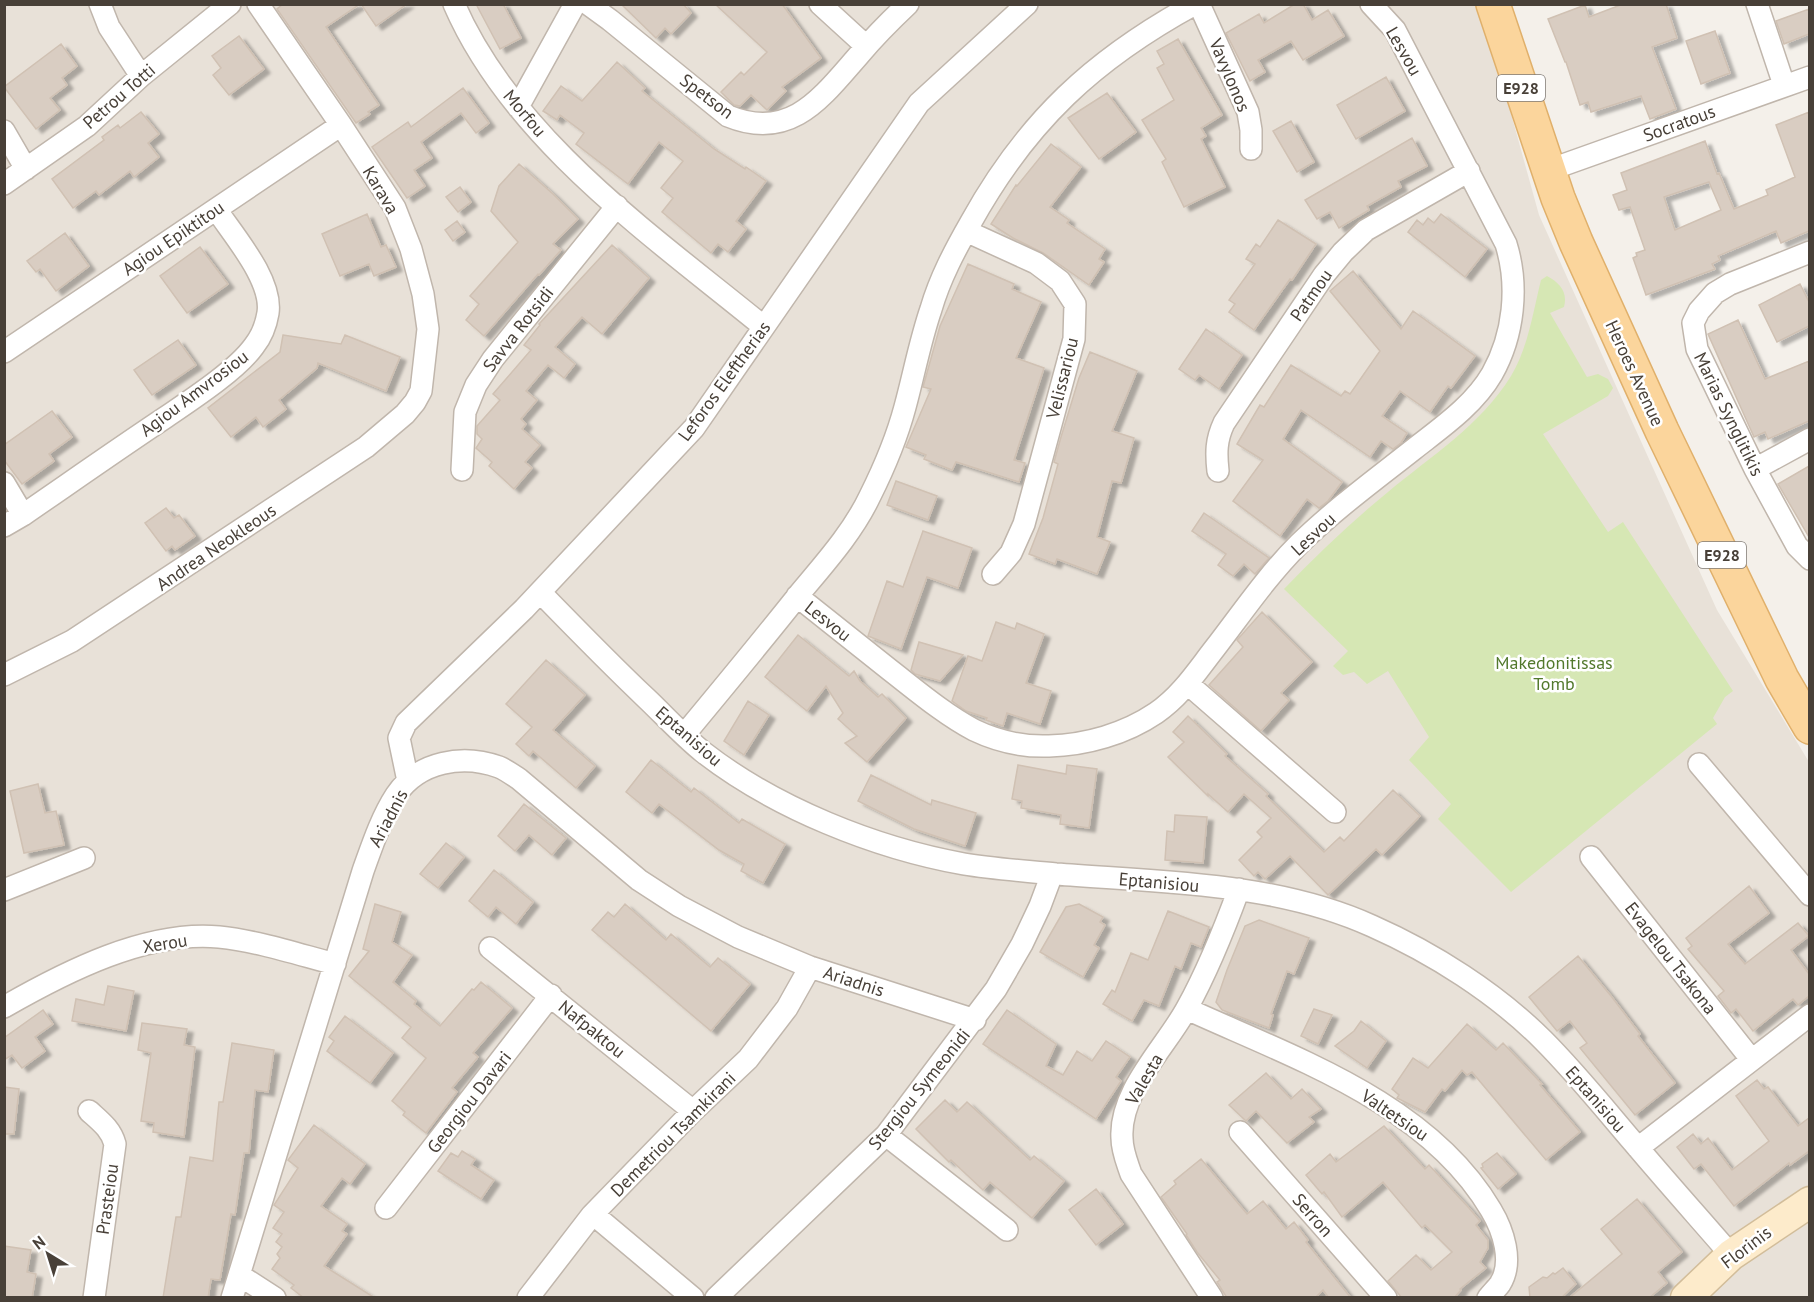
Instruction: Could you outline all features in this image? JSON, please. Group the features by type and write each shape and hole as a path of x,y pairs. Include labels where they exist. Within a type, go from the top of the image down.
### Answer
{"main road":[{"name":"Heroes Avenue","path":"1493,4 1576,242 1662,430 1782,679 1809,727"}],"street":[{"path":"100,4 109,27 141,76"},
{"name":"Petrou Totti","path":"4,183 87,126 141,76 230,4"},
{"name":"Karava","path":"258,4 395,208 411,249 423,294 428,328 422,391 416,402"},
{"name":"Morfou","path":"454,4 466,32 489,68 518,107 547,140 617,206 764,327"},
{"path":"518,107 575,4"},
{"name":"Spetson","path":"588,4 728,116 743,122 761,125 785,121 804,112 820,100 866,46 908,4"},
{"path":"820,4 866,46"},
{"name":"Leforos Eleftherias","path":"408,781 399,738 406,723 540,592 694,428 919,103 1027,4"},
{"name":"Vavylonos","path":"1197,4 1248,112 1251,149"},
{"name":"Lesvou","path":"684,735 837,547 869,498 887,458 905,408 931,307 948,265 986,195 1021,145 1058,103 1097,67 1128,44 1197,4"},
{"name":"Lesvou","path":"798,596 940,708 975,730 997,739 1025,745 1076,744 1100,739 1155,714 1188,684 1268,578 1300,544 1344,505 1454,417 1477,394 1503,351 1511,317 1514,283 1512,263 1506,244 1395,30 1371,4"},
{"path":"1758,4 1784,85"},
{"name":"Socratous","path":"1549,170 1809,77"},
{"name":"Agiou Epiktitou","path":"4,352 341,125"},
{"path":"4,131 26,169"},
{"name":"Patmou","path":"1218,471 1215,451 1224,423 1324,275 1343,252 1366,230 1469,171"},
{"name":"Savva Rotsidi","path":"462,470 465,412 476,385 493,359 617,206"},
{"name":"Agiou Amvrosiou","path":"4,526 190,400 254,348 264,331 268,312 265,289 254,266 216,209"},
{"name":"Velissariou","path":"966,231 1036,263 1060,281 1075,303 1074,339 1024,524 1011,553 993,573"},
{"name":"Marias Synglitikis","path":"1809,252 1730,284 1715,293 1699,311 1693,323 1697,349 1755,469 1797,546 1809,559"},
{"name":"Andrea Neokleous","path":"4,675 72,640 231,537 366,447 416,402"},
{"path":"1755,469 1809,439"},
{"path":"4,483 23,515"},
{"name":"Eptanisiou","path":"540,592 684,735 719,763 764,791 890,847 964,864 1052,874 1185,883 1239,890 1323,908 1368,924 1399,939 1495,999 1542,1038 1731,1255"},
{"path":"1188,684 1335,812"},
{"name":"Ariadnis","path":"232,1298 363,871 379,826 396,795 408,781 446,762 464,760 501,768 519,779 639,880 679,906 738,937 810,967 975,1020"},
{"path":"1699,764 1809,895"},
{"name":"Evagelou Tsakona","path":"1591,856 1751,1059"},
{"path":"4,890 84,858"},
{"name":"Stergiou Symeonidi","path":"717,1298 886,1135 975,1020 996,989 1022,944 1052,874"},
{"name":"Valesta","path":"1212,1298 1131,1174 1124,1155 1121,1137 1128,1103 1137,1084 1187,1009 1218,945 1239,890"},
{"name":"Xerou","path":"4,1007 68,974 117,953 151,943 184,938 227,939 254,943 335,964"},
{"name":"Nafpaktou","path":"490,948 693,1111"},
{"name":"Demetriou Tsamkirani","path":"528,1298 592,1214 693,1111 748,1059 787,1008 810,967"},
{"name":"Georgiou Davari","path":"386,1209 565,1006"},
{"name":"Valtetsiou","path":"1187,1009 1354,1087 1400,1115 1430,1138 1454,1161 1483,1196 1497,1219 1504,1240 1507,1262 1502,1282 1488,1298"},
{"path":"1638,1148 1809,1015"},
{"name":"Prasteiou","path":"89,1111 106,1126 113,1135 115,1144 94,1298"},
{"name":"Serron","path":"1240,1132 1386,1298"},
{"path":"886,1135 1007,1230"},
{"name":"Florinis","path":"1686,1298 1731,1255 1809,1202"},
{"path":"592,1214 693,1298"},
{"path":"239,1275 275,1298"}],"shaded area":[{"path":"5,5 1481,5 1539,215 1717,610 1809,762 1809,1297 5,1298"}],"green space":[{"name":"Makedonitissas Tomb","path":"1547,276 1559,285 1565,297 1564,307 1550,313 1587,377 1598,374 1608,379 1613,388 1608,396 1543,434 1608,532 1623,522 1733,691 1725,697 1713,718 1717,724 1511,892 1438,819 1451,804 1409,760 1429,737 1388,671 1367,684 1354,672 1343,675 1333,666 1348,651 1284,589 1361,515 1470,425 1499,394 1522,354 1541,280"}],"building":[{"path":"283,4 360,4 326,27 379,105 368,112 370,114 356,123 277,9"},
{"path":"361,4 407,4 376,26"},
{"path":"476,4 503,4 521,38 500,49"},
{"path":"621,4 683,4 691,13 671,34 665,28 656,38"},
{"path":"715,4 782,4 821,58 782,87 786,91 767,110 751,95 740,106 734,105 721,92 741,72 744,75 767,52"},
{"path":"1295,4 1303,4 1312,20 1328,10 1344,36 1303,60 1291,41 1258,60 1265,72 1250,81 1226,33 1259,14 1264,23"},
{"path":"1623,4 1666,4 1677,38 1652,47 1676,109 1650,119 1641,96 1591,112 1588,102 1580,105 1566,62 1548,19 1585,5 1589,17"},
{"path":"1809,9 1809,34 1784,44 1776,21"},
{"path":"1715,31 1730,73 1701,84 1686,41"},
{"path":"239,36 264,69 229,95 213,75 221,68 212,56"},
{"path":"1178,39 1222,115 1201,128 1206,136 1201,139 1225,187 1184,207 1162,162 1166,159 1142,120 1174,100 1157,68 1164,64 1157,51"},
{"path":"61,44 77,66 62,78 67,85 50,98 60,110 36,129 4,87"},
{"path":"617,62 645,88 642,91 714,149 766,181 736,221 746,229 728,252 718,244 711,253 662,212 673,198 661,188 683,161 659,142 628,184 576,144 584,133 560,115 557,120 543,111 561,86 582,101"},
{"path":"1386,77 1405,111 1356,139 1337,105"},
{"path":"463,88 489,123 476,133 461,113 421,142 432,158 414,170 425,186 407,198 372,147 408,122 411,127"},
{"path":"1107,93 1136,132 1099,159 1068,118"},
{"path":"141,112 159,134 148,143 159,157 134,177 130,171 99,195 96,191 73,208 52,179 104,140 102,137 118,125 120,128"},
{"path":"1809,112 1809,231 1781,243 1776,231 1718,256 1720,260 1712,264 1715,269 1646,295 1633,258 1637,256 1636,253 1645,250 1630,207 1619,210 1613,195 1627,190 1621,173 1705,141 1717,174 1719,173 1734,209 1768,195 1766,190 1795,177 1776,125","holes":["1709,182 1721,210 1675,230 1664,197"]},
{"path":"1291,121 1314,162 1297,172 1273,131"},
{"path":"1412,138 1427,166 1398,181 1401,187 1367,206 1369,210 1339,228 1330,212 1317,219 1305,200"},
{"path":"1051,144 1081,167 1050,207 1069,220 1067,223 1105,249 1099,259 1104,262 1089,285 1043,253 991,224 1016,185"},
{"path":"519,164 578,219 553,244 561,250 484,336 466,320 479,304 470,296 518,242 491,211 499,186"},
{"path":"460,187 471,202 458,212 446,197"},
{"path":"367,214 381,247 386,245 396,267 374,276 369,264 340,276 322,234"},
{"path":"1441,214 1487,249 1465,277 1408,232 1417,220 1423,225 1428,218 1434,223"},
{"path":"1278,220 1316,244 1254,330 1229,312 1235,304 1229,300 1255,264 1246,259 1256,244 1260,247"},
{"path":"457,221 465,232 453,241 445,230"},
{"path":"65,233 89,266 56,291 40,269 36,272 27,261"},
{"path":"612,245 649,278 602,334 582,317 555,347 575,364 564,378 548,365 526,391 537,400 521,419 526,424 522,429 540,445 525,462 532,468 514,489 489,466 492,462 476,448 482,439 477,434 477,426 500,400 493,394 531,350 524,345 539,324"},
{"path":"200,247 228,284 187,313 160,276"},
{"path":"968,264 1014,284 1012,289 1041,302 1016,358 1044,368 1014,460 1025,463 1019,482 956,462 952,470 924,459 926,455 906,447 931,389 923,387 940,326"},
{"path":"1353,271 1401,329 1413,311 1475,356 1451,388 1448,386 1430,412 1400,391 1382,416 1407,433 1401,443 1393,449 1381,441 1370,457 1301,410 1283,439 1342,482 1328,501 1319,508 1307,499 1280,536 1233,501 1263,460 1237,444 1260,405 1264,407 1291,365 1341,396 1345,391 1350,394 1380,351 1330,291"},
{"path":"1800,284 1809,302 1809,326 1777,342 1759,305"},
{"path":"1738,320 1765,379 1809,361 1809,421 1768,439 1765,432 1754,437 1708,334"},
{"path":"1206,329 1242,355 1219,389 1199,375 1195,380 1179,369"},
{"path":"283,335 341,344 345,335 400,357 386,391 318,363 317,368 279,400 286,409 263,427 256,417 231,437 208,408 280,352"},
{"path":"178,340 196,365 152,395 134,370"},
{"path":"1090,352 1137,371 1112,431 1134,438 1121,483 1112,481 1097,537 1110,542 1097,574 1057,559 1055,564 1029,554 1043,518 1058,464 1054,462 1061,437 1079,378"},
{"path":"52,411 72,437 49,454 54,461 22,484 4,460 4,445"},
{"path":"1809,466 1809,537 1778,484"},
{"path":"896,481 937,496 928,520 887,505"},
{"path":"166,508 174,518 179,515 195,536 175,550 172,546 166,551 145,523"},
{"path":"1204,513 1269,558 1255,574 1244,564 1233,576 1218,565 1226,554 1192,531"},
{"path":"923,531 972,548 958,588 927,577 901,649 868,636 887,581 903,587"},
{"path":"1262,612 1312,662 1281,693 1289,700 1261,731 1209,685 1243,647 1237,640"},
{"path":"996,622 1015,629 1017,623 1044,634 1026,683 1051,691 1040,724 1007,713 1003,726 966,711 952,701 968,656 982,661"},
{"path":"798,635 849,676 854,671 860,681 878,697 882,694 906,718 867,762 845,743 857,736 838,719 843,713 826,686 807,711 765,677"},
{"path":"919,642 963,655 940,681 915,674 911,670"},
{"path":"546,660 585,695 553,730 595,766 576,788 533,751 529,756 516,744 532,727 506,704"},
{"path":"748,701 769,715 744,755 724,741"},
{"path":"1188,716 1227,754 1225,756 1268,794 1266,796 1324,852 1340,837 1344,841 1393,790 1420,816 1382,855 1376,849 1328,895 1290,856 1265,879 1258,872 1254,876 1239,860 1262,837 1257,832 1271,818 1244,794 1228,812 1168,757 1184,742 1173,732"},
{"path":"651,760 691,792 694,788 739,823 742,819 785,844 763,883 741,871 744,864 719,850 659,804 652,813 626,792"},
{"path":"1018,765 1066,774 1067,765 1097,769 1089,828 1060,824 1061,815 1021,808 1022,801 1012,799"},
{"path":"871,775 931,805 932,800 976,813 965,846 914,829 858,801"},
{"path":"38,784 45,813 56,811 64,845 24,853 10,791"},
{"path":"524,804 566,838 552,855 529,835 515,851 498,836"},
{"path":"1175,815 1207,817 1203,863 1165,860 1167,831 1174,832"},
{"path":"446,843 464,857 438,888 420,874"},
{"path":"494,870 533,902 516,924 496,907 488,917 469,901"},
{"path":"1749,886 1769,913 1728,944 1745,964 1798,923 1809,936 1791,950 1809,974 1809,996 1798,1005 1793,999 1753,1031 1736,1009 1731,1013 1718,996 1724,991 1688,949 1692,946 1686,938"},
{"path":"375,904 401,912 392,942 412,955 393,982 416,1001 414,1004 440,1026 472,989 474,990 481,982 512,1008 473,1053 478,1057 452,1088 457,1092 426,1133 403,1115 405,1112 392,1101 426,1058 402,1038 411,1027 349,976 369,951 363,949"},
{"path":"625,904 666,940 671,934 710,967 718,958 750,984 711,1031 592,930 608,912 614,917"},
{"path":"1079,904 1103,917 1100,922 1105,925 1094,945 1099,948 1083,977 1040,952 1066,907"},
{"path":"1168,911 1209,927 1201,947 1191,943 1181,969 1175,966 1159,1006 1144,1000 1132,1021 1103,1004 1112,990 1115,992 1131,953 1148,960"},
{"path":"1259,920 1309,938 1294,974 1287,971 1271,1014 1273,1015 1269,1028 1222,1010 1216,1002 1245,926"},
{"path":"1578,956 1611,996 1640,1034 1638,1036 1675,1083 1635,1115 1580,1048 1587,1043 1570,1021 1557,1031 1529,997"},
{"path":"108,986 134,991 126,1031 72,1021 76,999 104,1005"},
{"path":"1314,1009 1332,1015 1318,1044 1301,1036"},
{"path":"43,1010 53,1024 35,1037 45,1051 22,1068 12,1055 4,1060 4,1038"},
{"path":"1007,1010 1056,1044 1046,1066 1063,1075 1077,1051 1092,1061 1106,1041 1130,1057 1116,1077 1121,1081 1096,1119 983,1044"},
{"path":"345,1016 393,1053 370,1083 327,1051 334,1041 329,1037"},
{"path":"1361,1021 1386,1041 1367,1068 1335,1046 1354,1031"},
{"path":"142,1023 187,1029 184,1045 195,1047 184,1137 153,1132 154,1123 141,1121 151,1053 138,1050"},
{"path":"1467,1024 1496,1050 1503,1043 1542,1084 1540,1085 1580,1132 1546,1160 1472,1072 1467,1075 1462,1070 1445,1091 1442,1089 1425,1112 1397,1098 1399,1095 1392,1089 1413,1058 1428,1068"},
{"path":"232,1043 274,1050 268,1092 255,1090 249,1153 244,1153 235,1215 231,1214 220,1280 211,1279 208,1298 163,1298 176,1217 181,1217 190,1157 213,1161 219,1102 223,1102"},
{"path":"1266,1073 1291,1099 1302,1089 1321,1109 1309,1117 1314,1122 1287,1143 1256,1111 1246,1121 1229,1105"},
{"path":"1757,1080 1764,1089 1768,1087 1798,1126 1809,1118 1809,1151 1790,1165 1789,1163 1734,1206 1701,1164 1694,1169 1677,1147 1693,1134 1701,1144 1708,1138 1732,1170 1769,1141 1736,1096"},
{"path":"4,1087 19,1089 14,1134 4,1134"},
{"path":"945,1100 957,1112 967,1102 1030,1160 1034,1156 1064,1181 1032,1218 990,1182 983,1190 951,1160 949,1162 916,1129"},
{"path":"314,1125 365,1164 350,1184 342,1178 321,1206 347,1224 342,1231 347,1234 324,1266 375,1298 304,1298 291,1288 294,1285 272,1269 280,1258 277,1254 282,1247 276,1242 282,1234 273,1228 284,1212 274,1205 298,1168 288,1160"},
{"path":"1384,1126 1425,1169 1429,1165 1469,1208 1480,1221 1476,1225 1488,1240 1488,1248 1480,1262 1486,1268 1460,1289 1454,1298 1402,1298 1388,1281 1416,1255 1431,1270 1452,1252 1425,1225 1422,1228 1383,1182 1342,1217 1324,1192 1322,1194 1306,1175 1330,1154 1336,1162"},
{"path":"462,1151 475,1159 471,1165 494,1180 481,1199 438,1171 451,1153 458,1157"},
{"path":"1497,1153 1516,1174 1498,1189 1481,1168 1482,1164"},
{"path":"1201,1159 1247,1214 1263,1201 1286,1229 1294,1222 1308,1240 1306,1242 1351,1298 1329,1298 1323,1290 1315,1298 1227,1298 1217,1282 1220,1280 1197,1252 1161,1197 1176,1184 1174,1181"},
{"path":"1096,1189 1123,1224 1096,1245 1069,1210"},
{"path":"1637,1199 1682,1252 1658,1272 1667,1283 1649,1298 1569,1298 1622,1254 1601,1229"},
{"path":"4,1246 31,1250 27,1272 36,1274 32,1298 4,1298"},
{"path":"1563,1268 1576,1284 1561,1298 1530,1298 1529,1287 1543,1277 1547,1278"}]}
